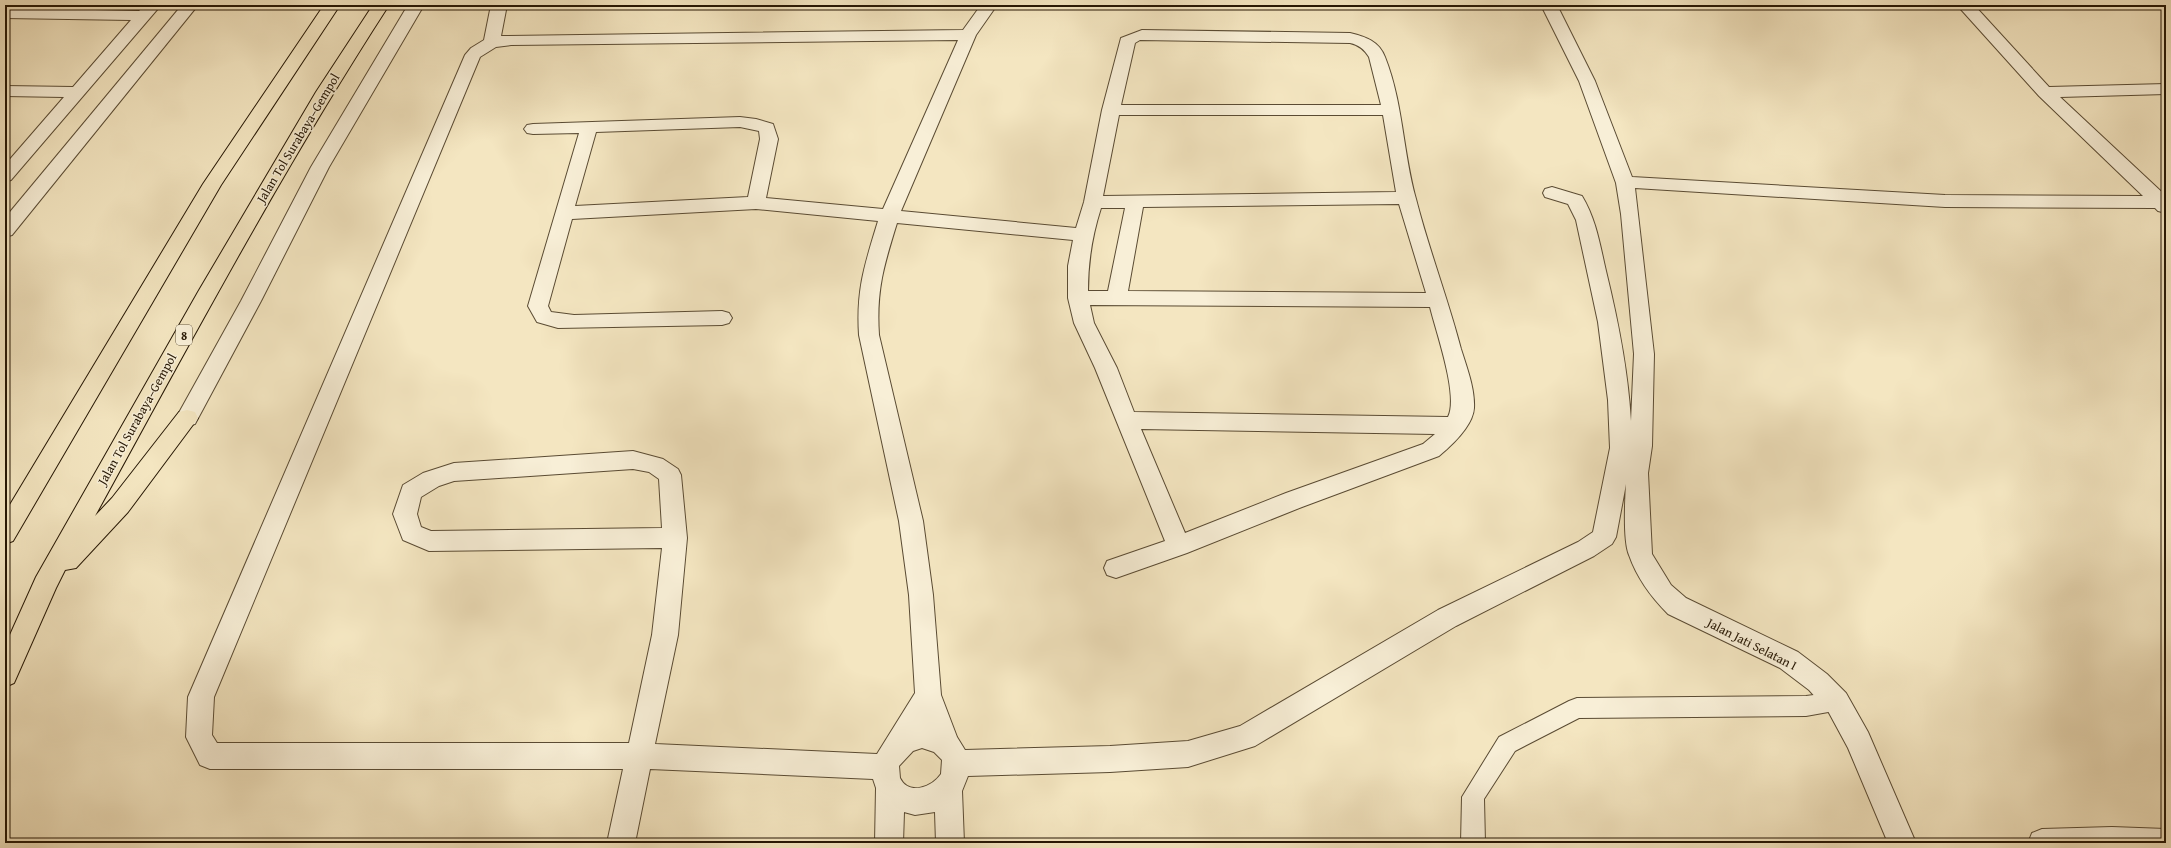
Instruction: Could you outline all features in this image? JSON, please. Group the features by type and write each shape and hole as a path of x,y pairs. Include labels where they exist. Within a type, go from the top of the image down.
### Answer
{"highway":[{"path":"5,534 212,184 332,5"},
{"name":"Jalan Tol Surabaya–Gempol","path":"5,675 45,584 208,292 316,106 381,5"},
{"path":"45,584 120,505 186,418"}],"street":[{"path":"5,231 190,5"},
{"path":"186,418 251,301 320,168 416,5"},
{"path":"950,843 950,765 928,695 921,595 911,520 869,335 867,308 870,281 889,217 968,35 989,5"},
{"name":"Jalan Jati Selatan I","path":"1549,5 1587,81 1625,183 1630,214 1644,354 1641,446 1637,473 1637,514 1640,554 1649,574 1662,592 1677,606 1790,660 1818,682 1837,702 1858,741 1902,843"},
{"path":"1965,5 2045,92 2164,204"},
{"path":"492,42 498,10"},
{"path":"5,13 148,11"},
{"path":"5,176 148,11"},
{"path":"891,767 638,756 210,756 199,737 201,697 473,55 492,42 511,40 968,35"},
{"path":"1116,568 1178,546 1294,500 1431,450 1446,438 1455,426 1463,410 1462,391 1438,300 1406,198 1391,110 1377,57 1372,48 1364,41 1350,38 1142,35 1127,41 1111,110 1093,202 1083,235 1078,266 1078,298 1084,323 1106,368 1178,546"},
{"path":"2045,92 2166,89"},
{"path":"5,91 77,92"},
{"path":"1111,110 1391,110"},
{"path":"533,129 740,122 756,124 767,128 769,139 756,203"},
{"path":"589,127 538,306 544,317 558,321 574,322 722,318"},
{"path":"1625,183 1644,182 1945,201 2164,204"},
{"path":"950,765 1110,759 1188,754 1246,737 1447,618 1586,549 1604,537 1621,448 1619,400 1608,322 1585,220 1575,200 1552,192"},
{"path":"1093,202 1406,198"},
{"path":"1117,299 1135,202"},
{"path":"564,213 756,203 1083,235"},
{"path":"1078,298 1438,300"},
{"path":"1126,420 1455,426"},
{"path":"621,843 638,756 665,635 674,538 670,475 655,465 633,460 454,472 431,479 411,492 405,514 411,533 429,540 674,538"},
{"path":"889,843 891,767 928,695"},
{"path":"922,735 935,736 950,765 938,797 925,801 912,802 900,797 891,767 909,738 922,735"},
{"path":"2042,843 2112,841 2166,843"}],"lane":[{"path":"1473,843 1473,797 1507,744 1577,708 1806,706 1837,702"}]}
